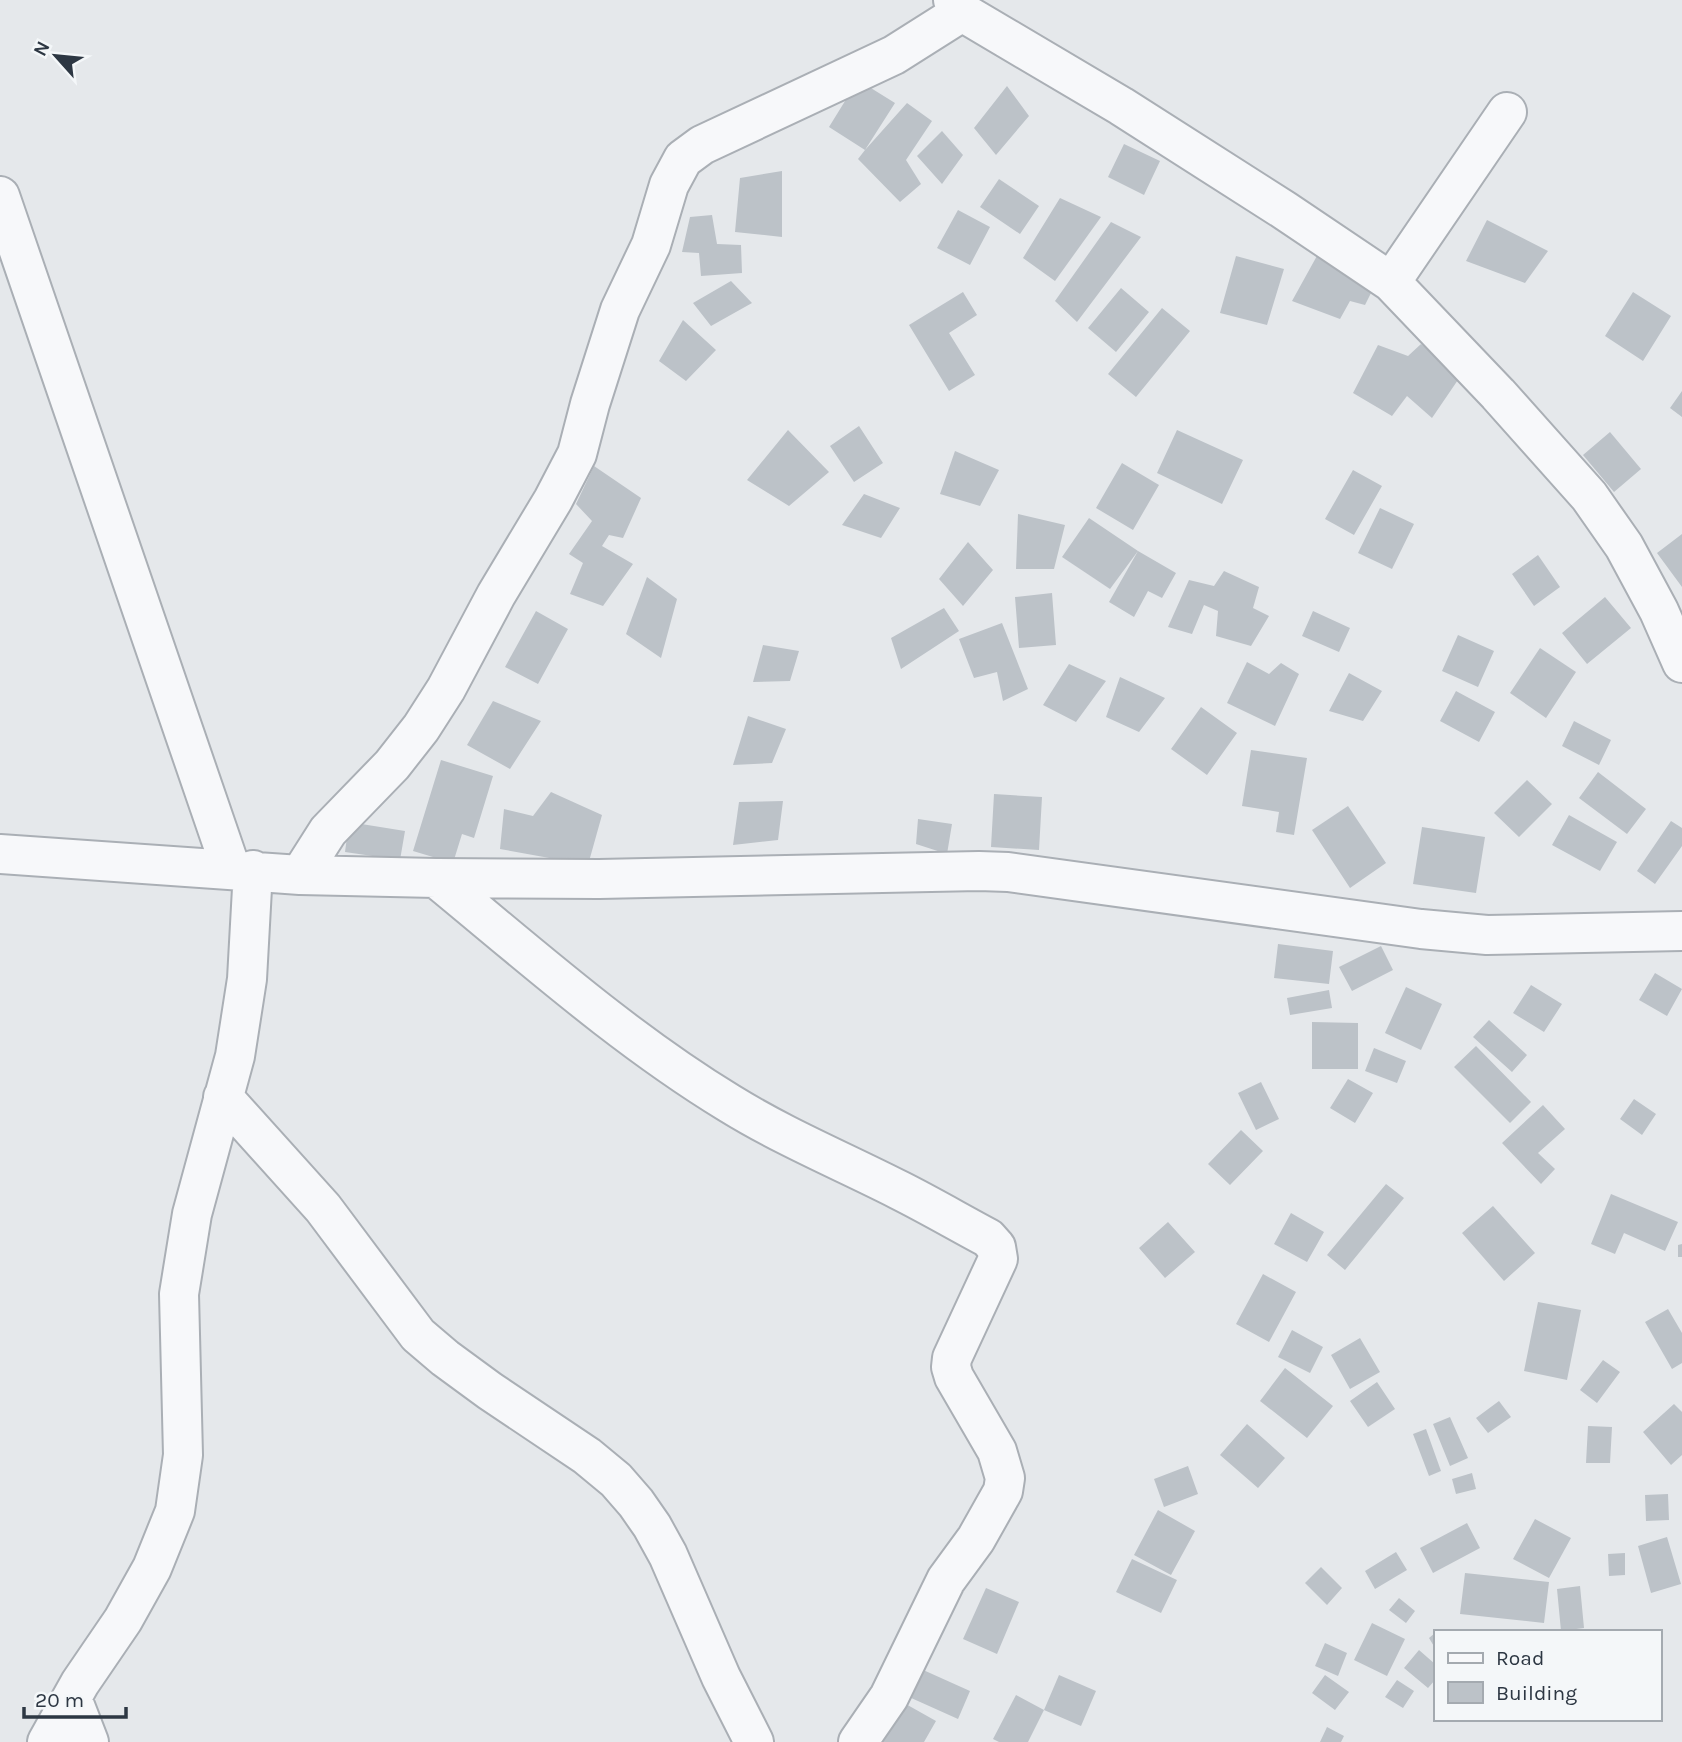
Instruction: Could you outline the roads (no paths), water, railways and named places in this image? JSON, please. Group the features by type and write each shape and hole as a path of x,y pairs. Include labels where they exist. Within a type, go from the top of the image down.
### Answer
{"street":[{"path":"300,875 328,831 386,773 421,728 553,500 577,454 620,310 651,245 669,186 683,159 702,145 894,55 957,6 1284,209 1391,282 1498,394 1589,496 1624,546 1660,611 1682,663"},
{"path":"1391,282 1507,112"},
{"path":"0,196 242,869 247,979 235,1056 192,1214 179,1294 183,1455 175,1511 152,1568 47,1742"},
{"path":"0,854 300,875 436,878 599,879 1008,872 1487,935 1682,931"},
{"path":"436,878 607,1018 666,1062 786,1136 899,1190 995,1244 998,1259 951,1367 954,1377 997,1451 1004,1478 1003,1491 976,1539 946,1580 889,1697 858,1742"},
{"path":"223,1097 323,1208 418,1335 490,1391 587,1456 616,1480 636,1503 668,1555 721,1677 754,1742"},
{"path":"72,1698 89,1742"}]}
